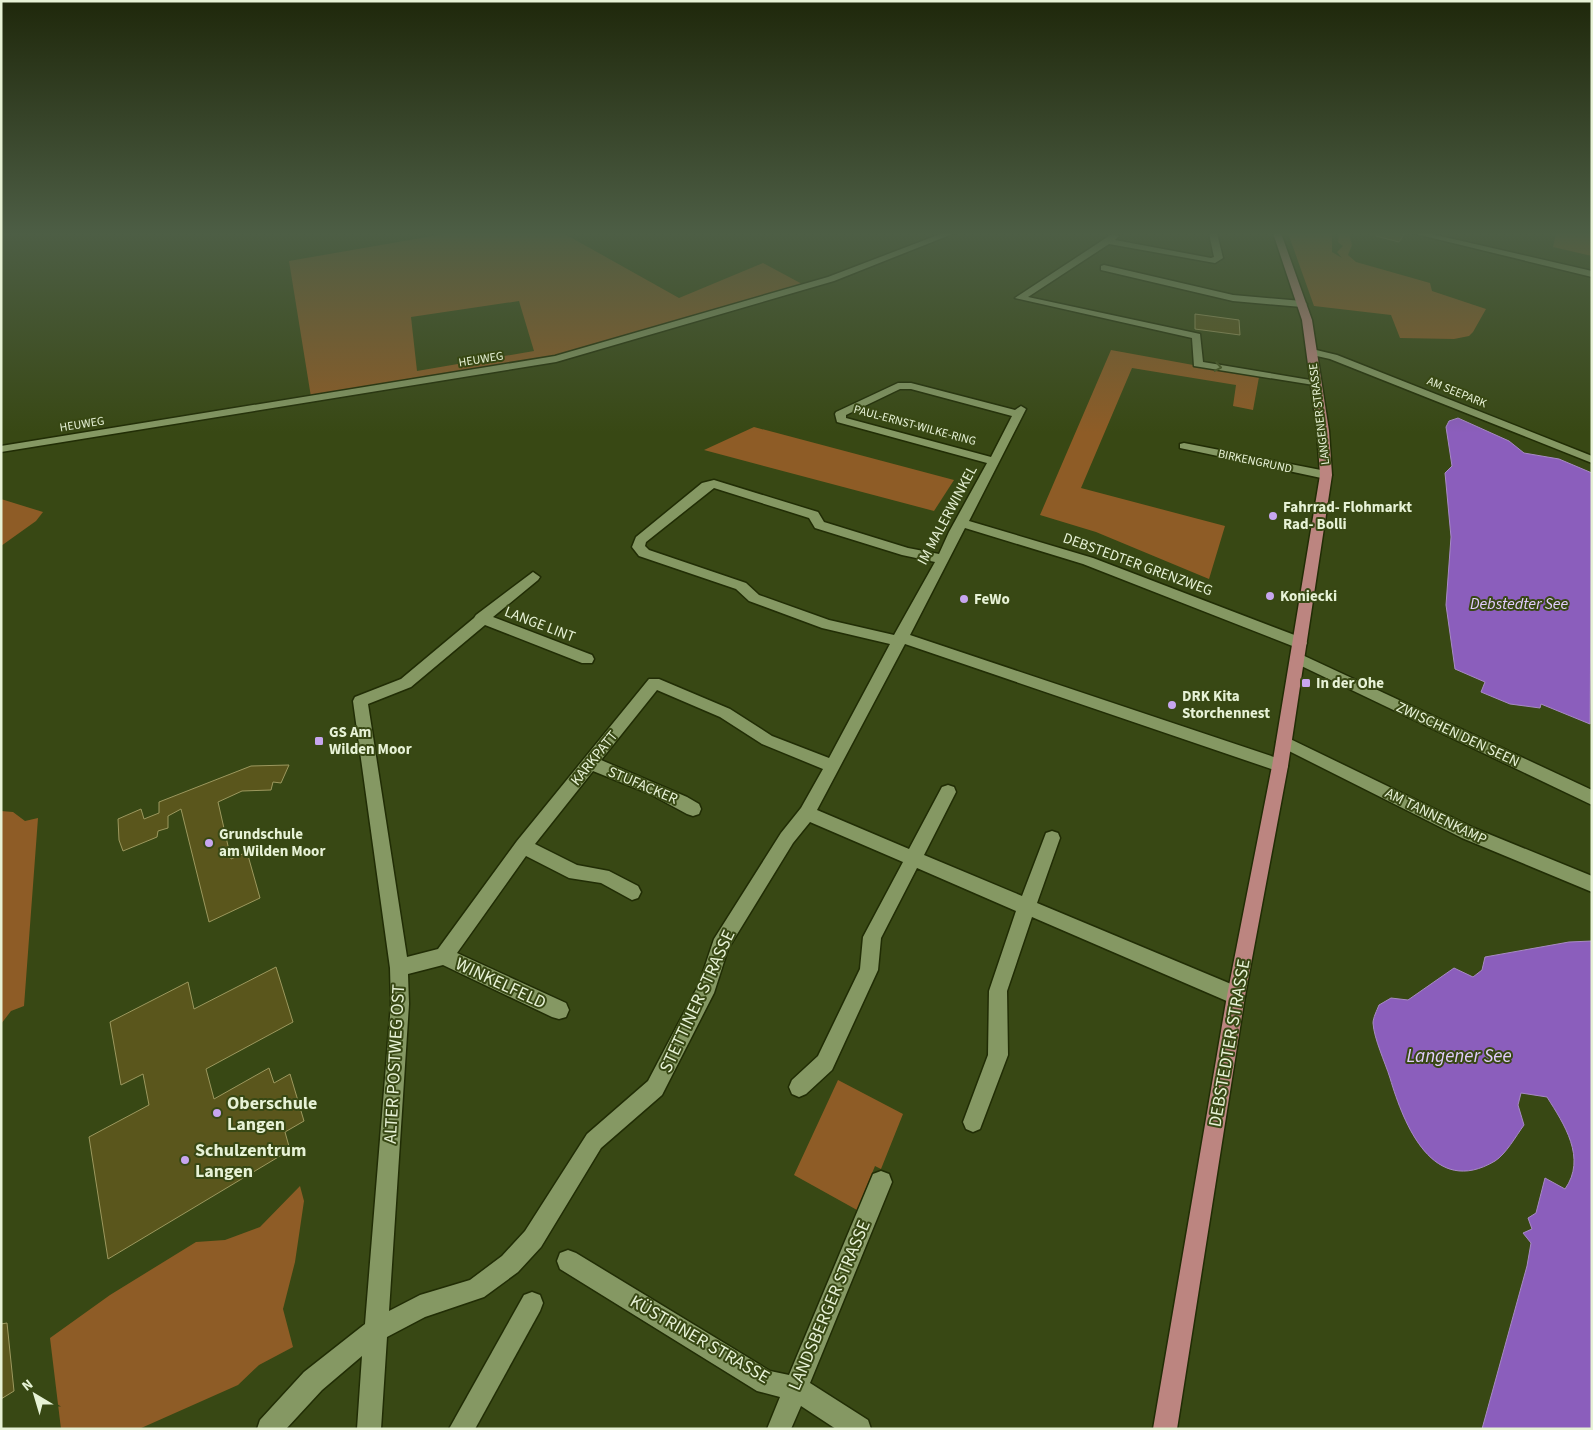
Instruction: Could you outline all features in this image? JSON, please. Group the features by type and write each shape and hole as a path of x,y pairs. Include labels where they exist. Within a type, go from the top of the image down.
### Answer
{"main road":[{"name":"LANGENER STRASSE","path":"1299,651 1326,475 1324,438 1312,352 1300,300"},
{"name":"DEBSTEDTER STRASSE","path":"1165,1429 1236,996 1280,766 1299,651"}],"street":[{"name":"HEUWEG","path":"1,449 556,359 761,300"},
{"path":"1028,300 1197,336 1198,364 1316,384"},
{"path":"1253,300 1302,304"},
{"name":"AM SEEPARK","path":"1312,352 1333,357 1592,460"},
{"name":"PAUL-ERNST-WILKE-RING","path":"994,461 842,420 840,414 898,386 911,386 1019,412"},
{"name":"IM MALERWINKEL","path":"899,639 1019,412"},
{"name":"BIRKENGRUND","path":"1184,446 1326,475"},
{"path":"941,559 907,552 819,524 814,515 714,484 706,486 640,540 638,547 644,553 741,586 754,598 827,624 899,639 1280,766"},
{"name":"DEBSTEDTER GRENZWEG","path":"962,523 1088,560 1299,651"},
{"path":"481,618 533,577"},
{"name":"LANGE LINT","path":"481,618 587,659"},
{"name":"ALTER POSTWEG OST","path":"369,1429 400,1004 399,968 360,701 406,683 481,618"},
{"name":"STETTINER STRASSE","path":"269,1429 313,1381 376,1330 420,1307 476,1289 510,1264 533,1239 594,1141 654,1088 707,986 720,945 787,838 807,813 899,639"},
{"name":"ZWISCHEN DEN SEEN","path":"1299,651 1592,798"},
{"name":"KARKPATT","path":"444,956 523,846 654,683 725,713 766,740 833,766"},
{"name":"AM TANNENKAMP","path":"1284,742 1468,833 1592,884"},
{"name":"STUFACKER","path":"591,763 642,785 672,795 694,809"},
{"path":"799,1087 825,1063 869,970 872,937 948,792"},
{"path":"807,813 1236,996"},
{"path":"973,1122 998,1055 998,991 1052,838"},
{"path":"523,846 575,873 603,876 632,892"},
{"path":"399,968 444,956"},
{"name":"WINKELFELD","path":"444,956 559,1010"},
{"name":"LANDSBERGER STRASSE","path":"779,1429 794,1388 881,1182"},
{"name":"KÜSTRINER STRASSE","path":"568,1260 766,1382 794,1388 859,1429"},
{"path":"461,1429 532,1303"}],"shaded area":[{"path":"295,300 754,300 571,354 311,397","holes":["519,301 534,351 417,371 411,317"]},
{"path":"1312,300 1458,300 1486,309 1469,336 1454,339 1400,338 1391,315 1314,306"},
{"path":"1111,350 1259,377 1253,410 1233,406 1236,385 1132,368 1081,488 1225,526 1209,579 1096,532 1040,515"},
{"path":"754,427 954,480 934,511 704,450"},
{"path":"1,499 43,512 36,521 1,546"},
{"path":"1,811 13,812 25,821 38,818 24,1006 11,1011 1,1024"},
{"path":"838,1080 903,1114 881,1169 875,1166 857,1210 794,1175"},
{"path":"300,1186 304,1201 295,1262 283,1309 293,1347 259,1365 238,1385 139,1429 61,1429 50,1338 110,1295 196,1242 225,1240 260,1227"}],"water":[{"name":"Debstedter See","path":"1458,418 1509,441 1524,453 1559,459 1592,473 1590,724 1541,704 1540,708 1510,704 1481,692 1485,682 1455,669 1446,605 1451,537 1445,473 1452,466 1446,427 1449,421"},
{"name":"Langener See","path":"1592,941 1592,1429 1482,1429 1527,1266 1531,1243 1523,1233 1532,1229 1528,1218 1536,1213 1545,1178 1565,1189 1574,1165 1571,1142 1560,1118 1547,1097 1521,1093 1518,1105 1524,1125 1499,1158 1473,1170 1454,1170 1438,1163 1425,1151 1413,1135 1404,1116 1378,1043 1373,1023 1379,1005 1391,998 1408,1000 1454,968 1473,977 1482,970 1485,957 1569,942"}],"building":[{"path":"1195,314 1239,320 1240,335 1195,329"},
{"name":"Grundschule am Wilden Moor","path":"289,765 281,783 273,782 271,790 242,791 218,802 231,859 247,852 260,898 209,922 181,809 168,816 168,828 158,831 157,837 123,851 119,840 118,819 141,809 144,819 159,813 159,802 251,766"},
{"name":"Oberschule Langen","path":"276,967 293,1022 206,1069 214,1099 269,1068 274,1083 290,1074 304,1121 285,1132 290,1150 108,1259 89,1137 149,1105 143,1074 121,1085 110,1022 188,982 194,1009"},
{"path":"7,1323 14,1391 1,1399 1,1324"}],"place":[{"name":"Fahrrad- Flohmarkt Rad- Bolli","path":"1273,516"},
{"name":"Koniecki","path":"1270,596"},
{"name":"FeWo","path":"964,599"},
{"name":"In der Ohe","path":"1306,683"},
{"name":"DRK Kita Storchennest","path":"1172,705"},
{"name":"GS Am Wilden Moor","path":"319,741"},
{"name":"Grundschule am Wilden Moor","path":"209,843"},
{"name":"Oberschule Langen","path":"217,1113"},
{"name":"Schulzentrum Langen","path":"185,1160"}]}
